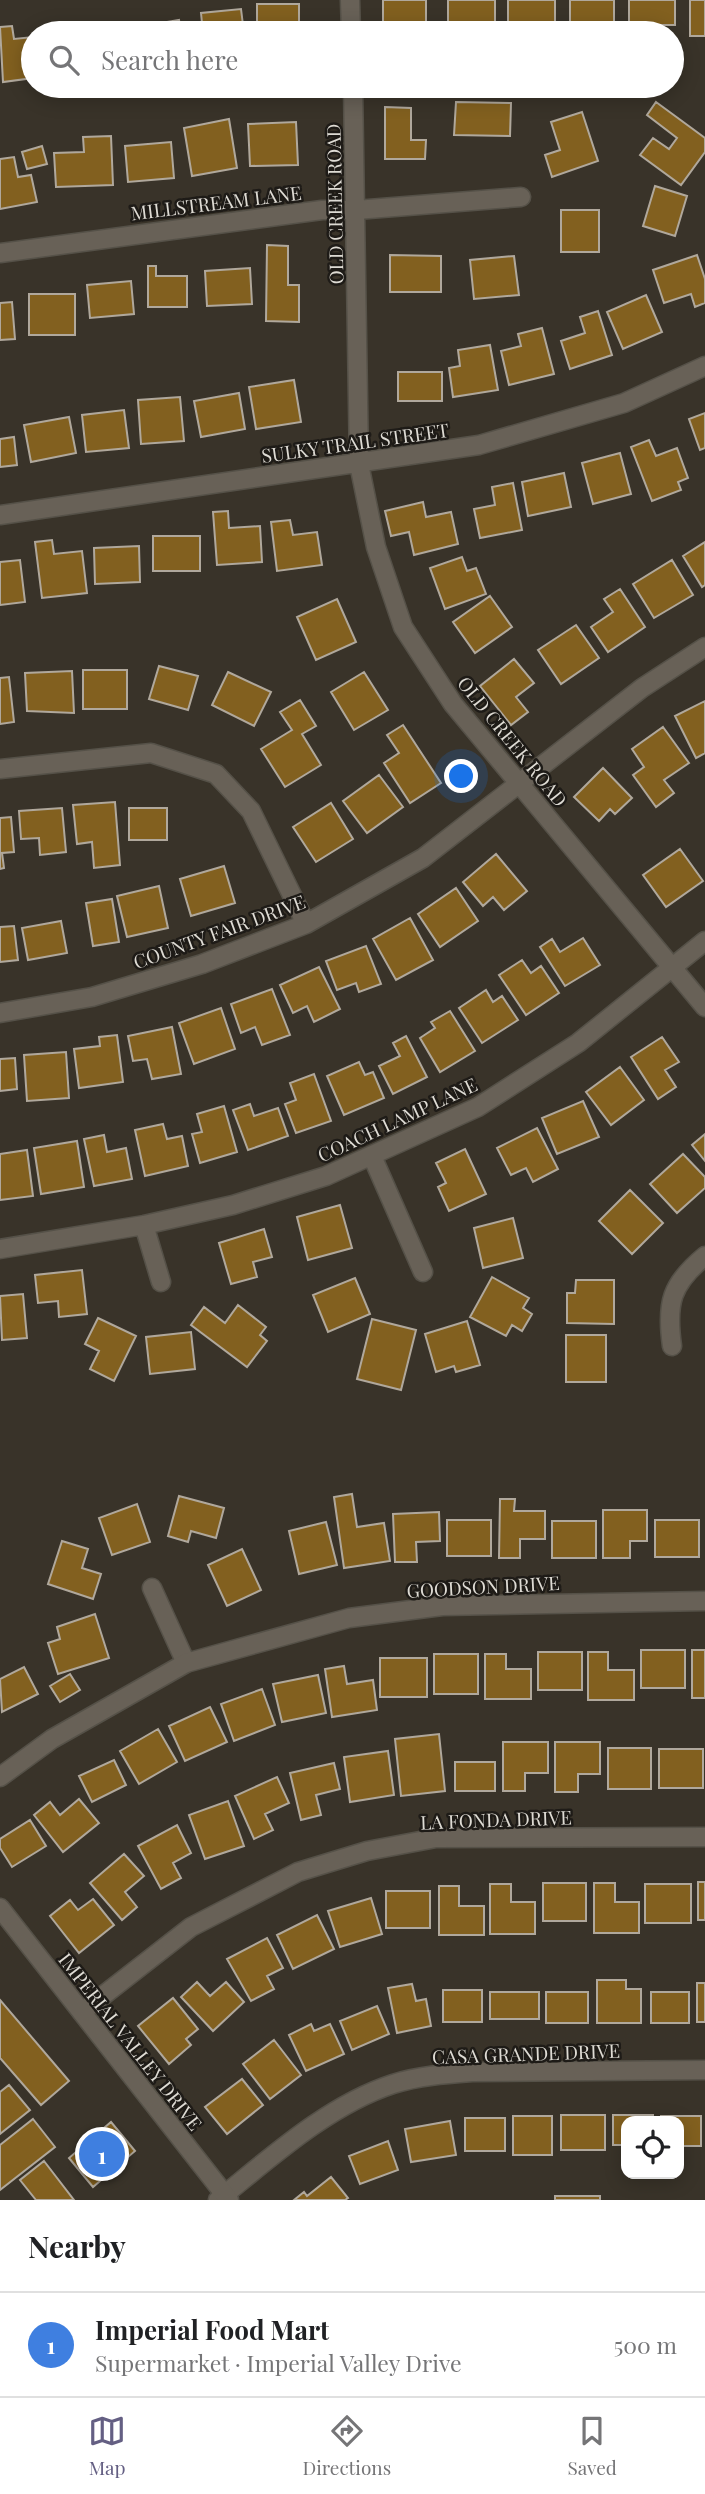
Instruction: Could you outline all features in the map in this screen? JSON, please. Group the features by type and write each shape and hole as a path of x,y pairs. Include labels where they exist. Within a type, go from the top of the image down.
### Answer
{"street":[{"path":"350,0 351,21"},
{"name":"OLD CREEK ROAD","path":"353,98 359,464 376,547 403,627 453,704 705,1007"},
{"name":"MILLSTREAM LANE","path":"0,253 322,210 356,210 521,197"},
{"name":"SULKY TRAIL STREET","path":"0,515 479,445 624,403 705,366"},
{"name":"COUNTY FAIR DRIVE","path":"0,1013 92,997 202,964 306,924 422,858 642,688 705,647"},
{"path":"0,769 80,758 151,753 216,774 251,811 306,924"},
{"name":"COACH LAMP LANE","path":"0,1249 144,1224 233,1205 326,1176 372,1156 489,1100 578,1043 705,941"},
{"path":"372,1156 423,1272"},
{"path":"144,1224 161,1282"},
{"path":"672,1346 668,1315 681,1276 705,1256"},
{"path":"152,1588 186,1662"},
{"name":"GOODSON DRIVE","path":"0,1777 52,1739 186,1662 349,1618 442,1606 705,1601"},
{"name":"LA FONDA DRIVE","path":"82,2012 191,1927 298,1872 367,1851 436,1838 705,1837"},
{"name":"IMPERIAL VALLEY DRIVE","path":"0,1908 224,2198"},
{"name":"CASA GRANDE DRIVE","path":"224,2198 295,2138 391,2084 435,2074 472,2072 705,2070"}],"building":[{"path":"383,0 426,0 426,21 383,21"},
{"path":"448,0 495,0 495,21 448,21"},
{"path":"508,0 555,0 555,21 508,21"},
{"path":"570,0 614,0 614,21 570,21"},
{"path":"629,0 675,0 675,21 629,21"},
{"path":"690,0 705,0 705,36 690,36"},
{"path":"257,4 299,4 299,21 257,21"},
{"path":"241,9 242,21 202,21 201,13"},
{"path":"12,26 14,39 21,38 21,80 3,82 0,27"},
{"path":"456,102 511,103 510,136 454,135"},
{"path":"656,102 705,138 705,152 681,185 640,155 653,138 669,149 677,138 647,115"},
{"path":"385,107 411,108 411,140 426,140 425,159 385,159"},
{"path":"582,112 598,161 552,177 545,155 560,150 551,122"},
{"path":"229,119 237,168 192,176 184,128"},
{"path":"296,122 298,165 250,166 248,124"},
{"path":"111,136 113,185 56,187 54,153 84,152 83,137"},
{"path":"171,142 174,178 128,182 125,146"},
{"path":"42,146 47,164 27,169 22,152"},
{"path":"14,157 18,177 31,175 37,202 0,209 0,159"},
{"path":"655,186 687,196 675,236 643,226"},
{"path":"561,210 599,210 599,252 561,252"},
{"path":"267,245 288,246 288,285 299,285 299,322 266,321"},
{"path":"390,255 441,256 441,292 390,292"},
{"path":"697,255 705,279 705,303 695,307 691,294 664,303 653,270"},
{"path":"514,256 519,295 474,299 470,260"},
{"path":"148,266 156,266 156,276 187,276 187,307 148,307"},
{"path":"250,268 252,304 207,306 205,271"},
{"path":"131,281 134,314 90,318 87,285"},
{"path":"29,294 75,294 75,335 29,335"},
{"path":"646,295 662,332 623,349 607,312"},
{"path":"12,302 15,339 0,340 0,303"},
{"path":"598,311 612,355 570,369 561,341 585,333 580,317"},
{"path":"542,328 554,374 509,385 501,351 521,346 518,334"},
{"path":"490,345 498,390 453,397 449,368 460,366 458,350"},
{"path":"398,372 442,372 442,401 398,401"},
{"path":"294,380 301,422 256,429 249,387"},
{"path":"239,393 245,429 201,437 194,401"},
{"path":"180,397 184,441 141,444 138,400"},
{"path":"124,410 129,448 86,452 82,415"},
{"path":"705,413 705,448 700,450 689,419"},
{"path":"69,417 76,453 31,462 24,425"},
{"path":"14,437 17,465 0,467 0,439"},
{"path":"649,440 656,456 677,448 688,478 678,482 681,490 652,501 631,447"},
{"path":"620,453 631,494 593,504 582,463"},
{"path":"564,473 571,507 528,516 522,482"},
{"path":"513,483 522,530 480,538 474,509 495,505 492,487"},
{"path":"423,502 426,517 451,512 458,544 414,555 409,532 391,536 385,511"},
{"path":"228,511 229,528 260,526 262,562 217,565 213,512"},
{"path":"290,520 293,535 317,532 322,565 277,571 271,522"},
{"path":"153,536 200,536 200,571 153,571"},
{"path":"52,540 54,554 82,551 87,593 42,598 35,542"},
{"path":"705,542 705,585 702,587 683,556"},
{"path":"139,546 140,582 95,584 94,548"},
{"path":"462,557 467,571 476,568 486,594 445,609 430,568"},
{"path":"20,560 25,602 0,605 0,562"},
{"path":"672,560 693,595 654,618 633,584"},
{"path":"620,589 645,627 608,652 591,627 613,612 604,599"},
{"path":"490,596 512,627 475,653 453,622"},
{"path":"337,599 356,642 316,660 297,617"},
{"path":"576,625 599,658 561,684 538,650"},
{"path":"514,659 534,683 516,697 528,712 511,725 480,686"},
{"path":"159,666 198,676 188,710 149,699"},
{"path":"83,670 127,670 127,709 83,709"},
{"path":"72,671 74,713 27,711 25,673"},
{"path":"228,672 271,692 254,726 212,705"},
{"path":"364,672 388,710 354,730 331,692"},
{"path":"9,677 14,722 0,724 0,678"},
{"path":"300,700 316,726 302,734 321,765 285,787 261,749 292,730 280,712"},
{"path":"705,701 705,753 696,758 675,716"},
{"path":"403,725 441,783 410,803 384,763 399,753 387,735"},
{"path":"663,727 689,763 664,780 674,793 656,807 633,775 644,767 632,749"},
{"path":"603,768 632,798 615,814 610,809 599,821 574,797"},
{"path":"379,775 403,807 367,833 343,801"},
{"path":"115,802 120,865 94,868 92,842 77,844 73,805"},
{"path":"331,803 353,839 316,862 293,827"},
{"path":"62,808 66,852 40,855 39,838 21,839 19,811"},
{"path":"129,808 167,808 167,840 129,840"},
{"path":"11,817 14,852 2,853 4,868 0,869 0,818"},
{"path":"680,849 703,881 666,907 643,875"},
{"path":"496,854 527,891 504,910 493,897 483,906 463,882"},
{"path":"224,866 235,903 191,916 180,879"},
{"path":"159,886 168,928 127,937 117,896"},
{"path":"456,888 478,921 440,947 418,914"},
{"path":"112,899 119,942 93,946 86,903"},
{"path":"410,918 433,960 396,980 373,939"},
{"path":"61,921 67,953 28,960 22,928"},
{"path":"14,926 18,960 0,962 0,927"},
{"path":"583,938 600,965 565,986 540,947 552,939 560,952"},
{"path":"366,946 381,984 359,992 356,983 337,990 326,961"},
{"path":"522,960 531,973 541,966 559,993 526,1015 499,975"},
{"path":"319,967 340,1009 314,1022 307,1006 293,1013 280,985"},
{"path":"272,989 290,1035 262,1045 255,1027 241,1033 231,1004"},
{"path":"486,990 493,1002 502,996 518,1020 482,1043 459,1008"},
{"path":"221,1008 235,1049 194,1064 179,1023"},
{"path":"450,1011 475,1051 440,1072 420,1038 435,1028 431,1022"},
{"path":"172,1027 181,1074 152,1079 147,1059 133,1061 128,1036"},
{"path":"117,1035 123,1082 79,1088 74,1049 100,1046 99,1037"},
{"path":"406,1036 427,1077 393,1094 379,1066 400,1056 393,1043"},
{"path":"662,1037 679,1062 665,1070 676,1087 658,1099 631,1057"},
{"path":"66,1052 69,1098 27,1101 24,1055"},
{"path":"15,1058 17,1089 0,1091 0,1059"},
{"path":"359,1062 365,1075 373,1072 384,1098 344,1115 327,1076"},
{"path":"620,1067 644,1100 611,1125 586,1092"},
{"path":"314,1074 331,1121 296,1133 285,1104 296,1100 290,1083"},
{"path":"583,1101 599,1137 557,1154 542,1118"},
{"path":"250,1104 254,1116 278,1108 288,1136 248,1150 233,1110"},
{"path":"224,1106 237,1152 200,1163 192,1134 202,1132 197,1114"},
{"path":"163,1124 167,1139 182,1136 188,1166 145,1176 135,1130"},
{"path":"537,1128 558,1169 533,1182 526,1168 511,1175 497,1148"},
{"path":"705,1134 705,1161 692,1145"},
{"path":"104,1135 107,1152 126,1148 132,1179 94,1186 84,1139"},
{"path":"77,1141 84,1187 41,1194 34,1148"},
{"path":"465,1149 486,1194 449,1211 438,1187 446,1183 436,1163"},
{"path":"27,1150 33,1196 0,1200 0,1154"},
{"path":"683,1154 705,1177 705,1188 677,1213 650,1184"},
{"path":"630,1190 663,1223 632,1254 599,1221"},
{"path":"340,1205 352,1248 308,1260 297,1217"},
{"path":"513,1218 523,1258 483,1268 474,1228"},
{"path":"264,1229 272,1257 253,1262 257,1277 231,1284 219,1243"},
{"path":"82,1270 87,1314 59,1317 58,1301 38,1303 35,1275"},
{"path":"492,1277 529,1298 523,1308 532,1314 522,1331 512,1325 506,1336 470,1317"},
{"path":"355,1278 370,1314 328,1332 313,1295"},
{"path":"576,1280 614,1280 614,1324 567,1323 567,1293 575,1293"},
{"path":"23,1294 27,1338 2,1340 0,1296"},
{"path":"238,1305 266,1327 260,1335 267,1341 247,1367 191,1325 204,1307 225,1323"},
{"path":"98,1318 136,1336 114,1381 90,1369 99,1351 85,1344"},
{"path":"372,1319 416,1330 401,1390 357,1379"},
{"path":"467,1321 480,1365 456,1372 454,1366 436,1372 425,1334"},
{"path":"191,1332 195,1369 150,1374 146,1337"},
{"path":"566,1335 606,1335 606,1382 566,1382"},
{"path":"352,1494 357,1527 384,1523 390,1561 344,1568 334,1497"},
{"path":"179,1496 224,1508 216,1538 191,1531 188,1542 168,1536"},
{"path":"500,1499 515,1499 514,1511 545,1511 545,1539 520,1539 520,1558 499,1558"},
{"path":"137,1504 150,1542 112,1555 99,1518"},
{"path":"603,1510 647,1510 647,1541 630,1541 630,1558 603,1558"},
{"path":"439,1512 440,1541 416,1542 417,1562 395,1562 393,1514"},
{"path":"447,1520 491,1520 491,1556 447,1556"},
{"path":"655,1520 699,1520 699,1557 655,1557"},
{"path":"552,1521 596,1521 596,1558 552,1558"},
{"path":"326,1522 337,1565 299,1574 289,1531"},
{"path":"62,1541 88,1549 82,1568 101,1574 93,1599 48,1584"},
{"path":"242,1549 261,1590 227,1606 208,1565"},
{"path":"95,1614 109,1658 58,1674 48,1643 60,1639 57,1627"},
{"path":"641,1650 685,1650 685,1688 641,1688"},
{"path":"692,1650 705,1650 705,1698 692,1698"},
{"path":"538,1652 582,1652 582,1690 538,1690"},
{"path":"588,1652 608,1652 608,1670 634,1670 634,1700 588,1700"},
{"path":"434,1654 478,1654 478,1694 434,1694"},
{"path":"485,1654 506,1654 506,1669 531,1669 531,1699 485,1699"},
{"path":"380,1658 427,1658 427,1697 380,1697"},
{"path":"344,1666 347,1684 373,1680 377,1710 332,1717 325,1669"},
{"path":"24,1667 38,1694 2,1712 0,1679"},
{"path":"70,1674 80,1690 60,1702 50,1686"},
{"path":"318,1675 326,1713 282,1722 273,1684"},
{"path":"262,1689 275,1725 234,1741 221,1704"},
{"path":"210,1707 227,1742 185,1761 169,1726"},
{"path":"158,1729 177,1762 139,1784 120,1751"},
{"path":"439,1734 445,1791 401,1796 395,1739"},
{"path":"503,1742 548,1742 548,1773 525,1773 525,1791 503,1791"},
{"path":"555,1742 600,1742 600,1774 578,1774 578,1792 555,1792"},
{"path":"608,1748 651,1748 651,1789 608,1789"},
{"path":"659,1749 703,1749 703,1788 659,1788"},
{"path":"388,1751 394,1795 350,1802 344,1757"},
{"path":"114,1760 126,1785 92,1802 79,1776"},
{"path":"455,1762 495,1762 495,1791 455,1791"},
{"path":"334,1763 340,1789 316,1795 321,1815 301,1820 290,1773"},
{"path":"277,1777 289,1803 265,1814 273,1830 254,1839 235,1796"},
{"path":"79,1799 99,1823 63,1852 34,1815 50,1802 60,1815"},
{"path":"228,1801 244,1846 205,1859 189,1815"},
{"path":"30,1820 46,1846 12,1867 0,1848 0,1839"},
{"path":"177,1825 191,1853 173,1863 181,1878 161,1889 138,1846"},
{"path":"124,1854 144,1876 125,1892 137,1907 122,1920 90,1883"},
{"path":"698,1882 705,1882 705,1920 698,1920"},
{"path":"543,1883 586,1883 586,1921 543,1921"},
{"path":"594,1883 615,1883 615,1902 639,1902 639,1933 594,1933"},
{"path":"490,1884 511,1884 511,1902 535,1902 535,1934 490,1934"},
{"path":"645,1884 691,1884 691,1923 645,1923"},
{"path":"439,1886 459,1886 459,1906 484,1906 484,1935 439,1935"},
{"path":"386,1891 430,1891 430,1928 386,1928"},
{"path":"371,1898 382,1934 340,1947 328,1911"},
{"path":"93,1899 114,1925 79,1953 50,1916 70,1900 78,1910"},
{"path":"317,1915 334,1949 293,1969 277,1935"},
{"path":"267,1938 283,1968 267,1976 274,1989 251,2001 227,1959"},
{"path":"597,1980 626,1980 626,1989 641,1989 641,2023 597,2023"},
{"path":"197,1982 210,1996 226,1982 244,2002 213,2031 181,1997"},
{"path":"697,1983 705,1983 705,2022 697,2022"},
{"path":"412,1984 416,2001 426,1999 431,2026 397,2033 388,1988"},
{"path":"443,1990 482,1990 482,2022 443,2022"},
{"path":"490,1992 539,1992 539,2019 490,2019"},
{"path":"546,1992 588,1992 588,2023 546,2023"},
{"path":"651,1992 689,1992 689,2023 651,2023"},
{"path":"173,1998 198,2029 186,2039 191,2045 169,2064 138,2026"},
{"path":"0,2000 69,2081 41,2105 0,2058"},
{"path":"377,2006 389,2034 352,2050 340,2021"},
{"path":"311,2024 314,2031 330,2024 344,2054 306,2071 289,2035"},
{"path":"274,2040 301,2075 270,2099 243,2064"},
{"path":"242,2079 263,2105 227,2134 205,2107"},
{"path":"9,2085 30,2110 0,2134 0,2092"},
{"path":"561,2115 605,2115 605,2150 561,2150"},
{"path":"613,2115 653,2115 621,2116 621,2145 613,2145"},
{"path":"513,2116 552,2116 552,2155 513,2155"},
{"path":"684,2116 701,2116 701,2146 684,2146"},
{"path":"465,2118 505,2118 505,2151 465,2151"},
{"path":"33,2119 55,2147 0,2190 0,2145"},
{"path":"450,2121 456,2155 411,2162 405,2129"},
{"path":"111,2122 135,2151 93,2187 69,2158"},
{"path":"388,2141 398,2170 360,2184 349,2156"},
{"path":"44,2161 74,2200 36,2200 20,2180"},
{"path":"331,2177 348,2198 294,2200 304,2192 307,2196"},
{"path":"555,2196 600,2196 600,2200 555,2200"}],"place":[{"name":"Imperial Food Mart","path":"102,2154"}]}
